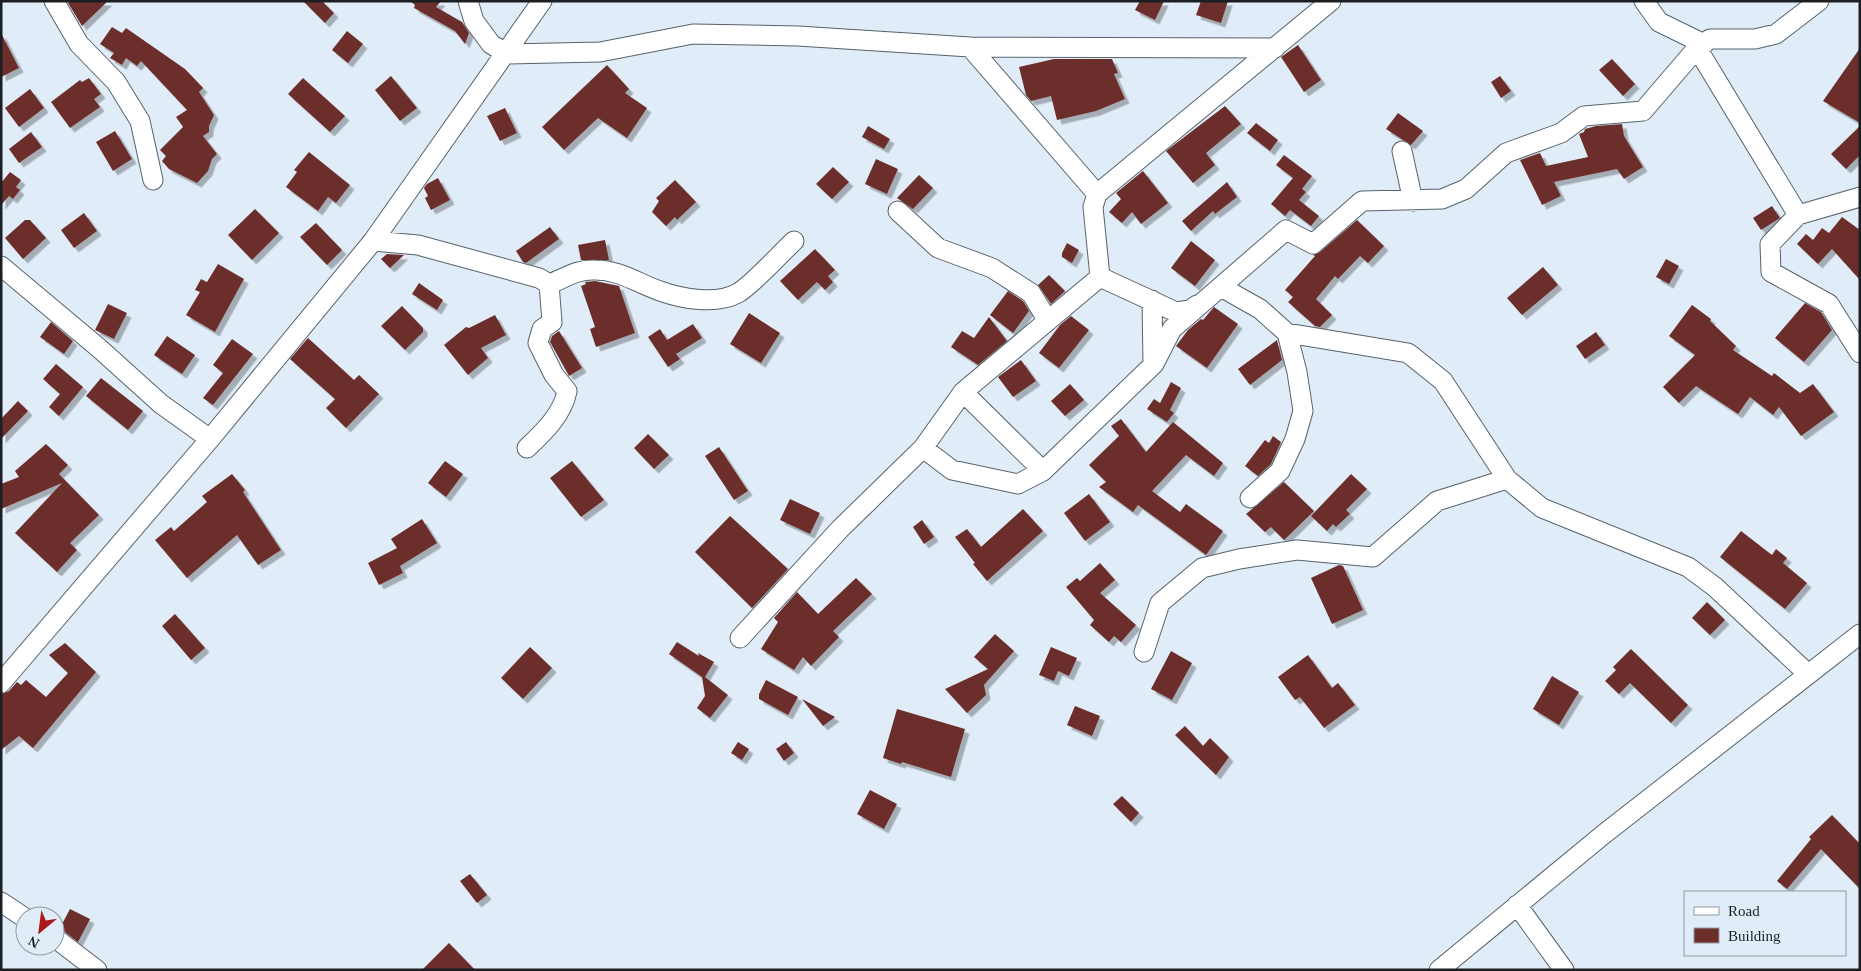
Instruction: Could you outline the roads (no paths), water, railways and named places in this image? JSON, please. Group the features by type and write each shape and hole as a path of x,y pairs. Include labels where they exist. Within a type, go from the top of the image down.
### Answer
{"street":[{"path":"54,1 79,44 116,82 140,122 153,180"},
{"path":"468,1 474,21 491,44 507,54 600,52 693,34 798,36 970,47 1275,48"},
{"path":"1,683 210,439 373,241 507,54 542,1"},
{"path":"1100,277 1093,207 1097,194 1331,1"},
{"path":"1644,1 1659,22 1700,46 1798,215"},
{"path":"924,448 952,470 1018,484 1044,471 1154,364 1172,329 1286,230 1313,244 1362,201 1442,199 1466,189 1506,154 1561,133 1584,116 1642,111 1700,46 1710,39 1755,39 1776,34 1819,1"},
{"path":"970,47 1097,194"},
{"path":"1402,151 1413,201"},
{"path":"1860,197 1798,215 1770,244 1771,272 1828,304 1860,353"},
{"path":"898,211 938,248 992,268 1031,293 1048,322"},
{"path":"373,241 418,245 539,278 549,284"},
{"path":"549,284 560,280 570,273 594,269 619,273 660,291 694,298 723,298 738,293 794,241"},
{"path":"3,270 100,349 161,404 210,439"},
{"path":"1100,277 1176,312 1190,310 1207,299"},
{"path":"740,638 840,530 924,448 963,392 1100,277"},
{"path":"527,448 555,417 565,402 568,391 554,375 538,343 542,330 552,322 549,284"},
{"path":"1221,287 1260,309 1287,333 1408,353 1443,381 1507,479 1542,508 1688,567 1715,587 1808,674"},
{"path":"1152,300 1154,364"},
{"path":"1250,498 1280,471 1295,439 1302,411 1297,372 1287,333"},
{"path":"963,392 1044,471"},
{"path":"1144,652 1160,603 1202,568 1238,559 1297,550 1373,557 1436,501 1507,479"},
{"path":"1438,970 1604,834 1860,634"},
{"path":"1,902 15,911"},
{"path":"1517,905 1564,970"},
{"path":"65,946 97,970"}]}
